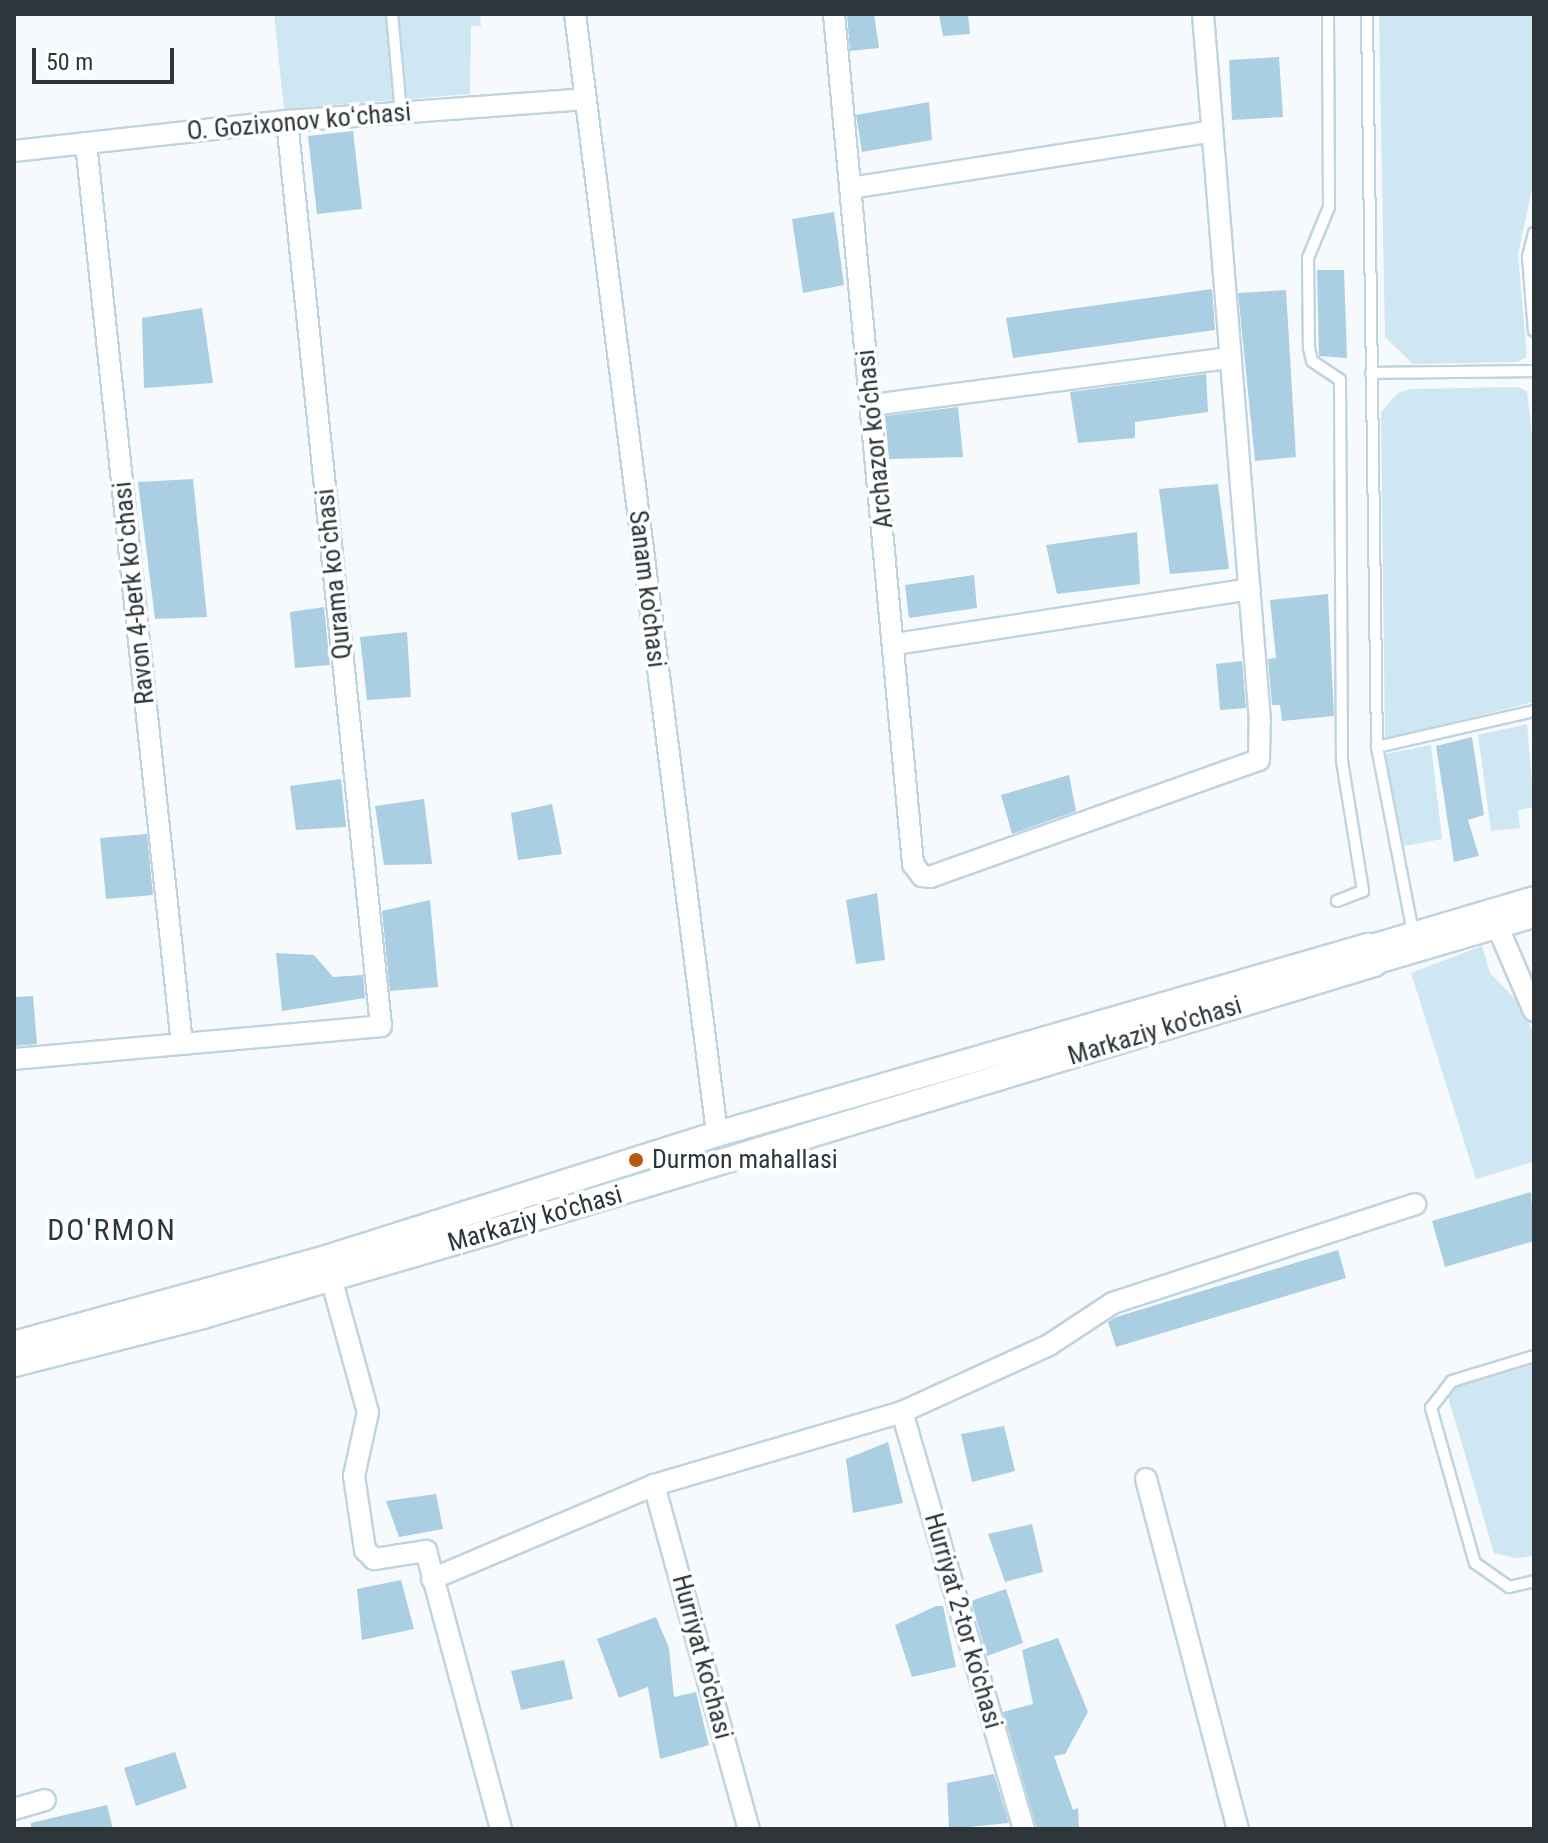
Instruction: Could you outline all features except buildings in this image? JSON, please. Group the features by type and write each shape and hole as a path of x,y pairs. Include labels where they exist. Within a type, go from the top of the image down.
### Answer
{"street":[{"name":"Sanam ko'chasi","path":"575,14 723,1163"},
{"name":"Archazor ko‘chasi","path":"834,14 895,644 913,864 922,876 949,872 1259,760 1250,589"},
{"path":"895,644 1250,589 1203,14"},
{"name":"O. Gozixonov koʻchasi","path":"14,151 287,121 585,99"},
{"name":"Qurama koʻchasi","path":"182,1044 381,1026 287,121"},
{"path":"850,188 1212,131"},
{"name":"Ravon 4-berk koʻchasi","path":"86,143 182,1044"},
{"path":"872,405 1231,358"},
{"path":"1371,955 1495,919 1534,897"},
{"path":"1371,955 1413,933 1495,919 1534,917"},
{"path":"1495,919 1534,1011"},
{"name":"Markaziy ko'chasi","path":"14,1364 329,1268 717,1134 928,1073 1371,955"},
{"name":"Markaziy ko'chasi","path":"14,1344 329,1268 723,1163 934,1098 1371,955"},
{"path":"14,1059 182,1044"},
{"path":"928,1073 934,1098"},
{"path":"432,1579 654,1485 902,1412 1049,1345 1113,1303 1415,1204"},
{"path":"329,1268 368,1412 354,1476 365,1550 374,1559 426,1551 501,1829"},
{"name":"Hurriyat 2-tor ko'chasi","path":"902,1412 1024,1829"},
{"path":"1146,1479 1238,1829"},
{"name":"Hurriyat ko'chasi","path":"654,1485 749,1829"},
{"path":"14,1809 45,1800"}],"lane":[{"path":"392,14 401,112"},
{"path":"1328,14 1329,207 1308,258 1309,348 1312,361 1340,380 1342,761 1363,891 1337,901"},
{"path":"1367,14 1377,747 1413,933"},
{"path":"1534,233 1528,257 1534,331"},
{"path":"1371,373 1534,371"},
{"path":"1377,747 1534,711"},
{"path":"1534,1356 1452,1381 1431,1408 1475,1563 1509,1587 1534,1581"}],"shaded area":[{"path":"274,14 480,14 481,26 471,26 470,94 284,109"},
{"path":"1379,14 1534,14 1534,180 1518,254 1527,357 1517,362 1413,364 1385,337"},
{"path":"1517,387 1527,391 1534,453 1534,702 1385,739 1381,412 1398,393 1410,389"},
{"path":"1527,724 1534,807 1518,810 1520,828 1491,831 1478,735"},
{"path":"1431,745 1442,839 1404,846 1385,754"},
{"path":"1482,946 1490,973 1525,1009 1534,1038 1534,1162 1476,1179 1411,973"},
{"path":"1534,1364 1534,1556 1516,1558 1494,1553 1446,1390"}],"place":[{"name":"Durmon mahallasi","path":"636,1160"}],"district":[{"name":"DO'RMON","path":"112,1230"}]}
